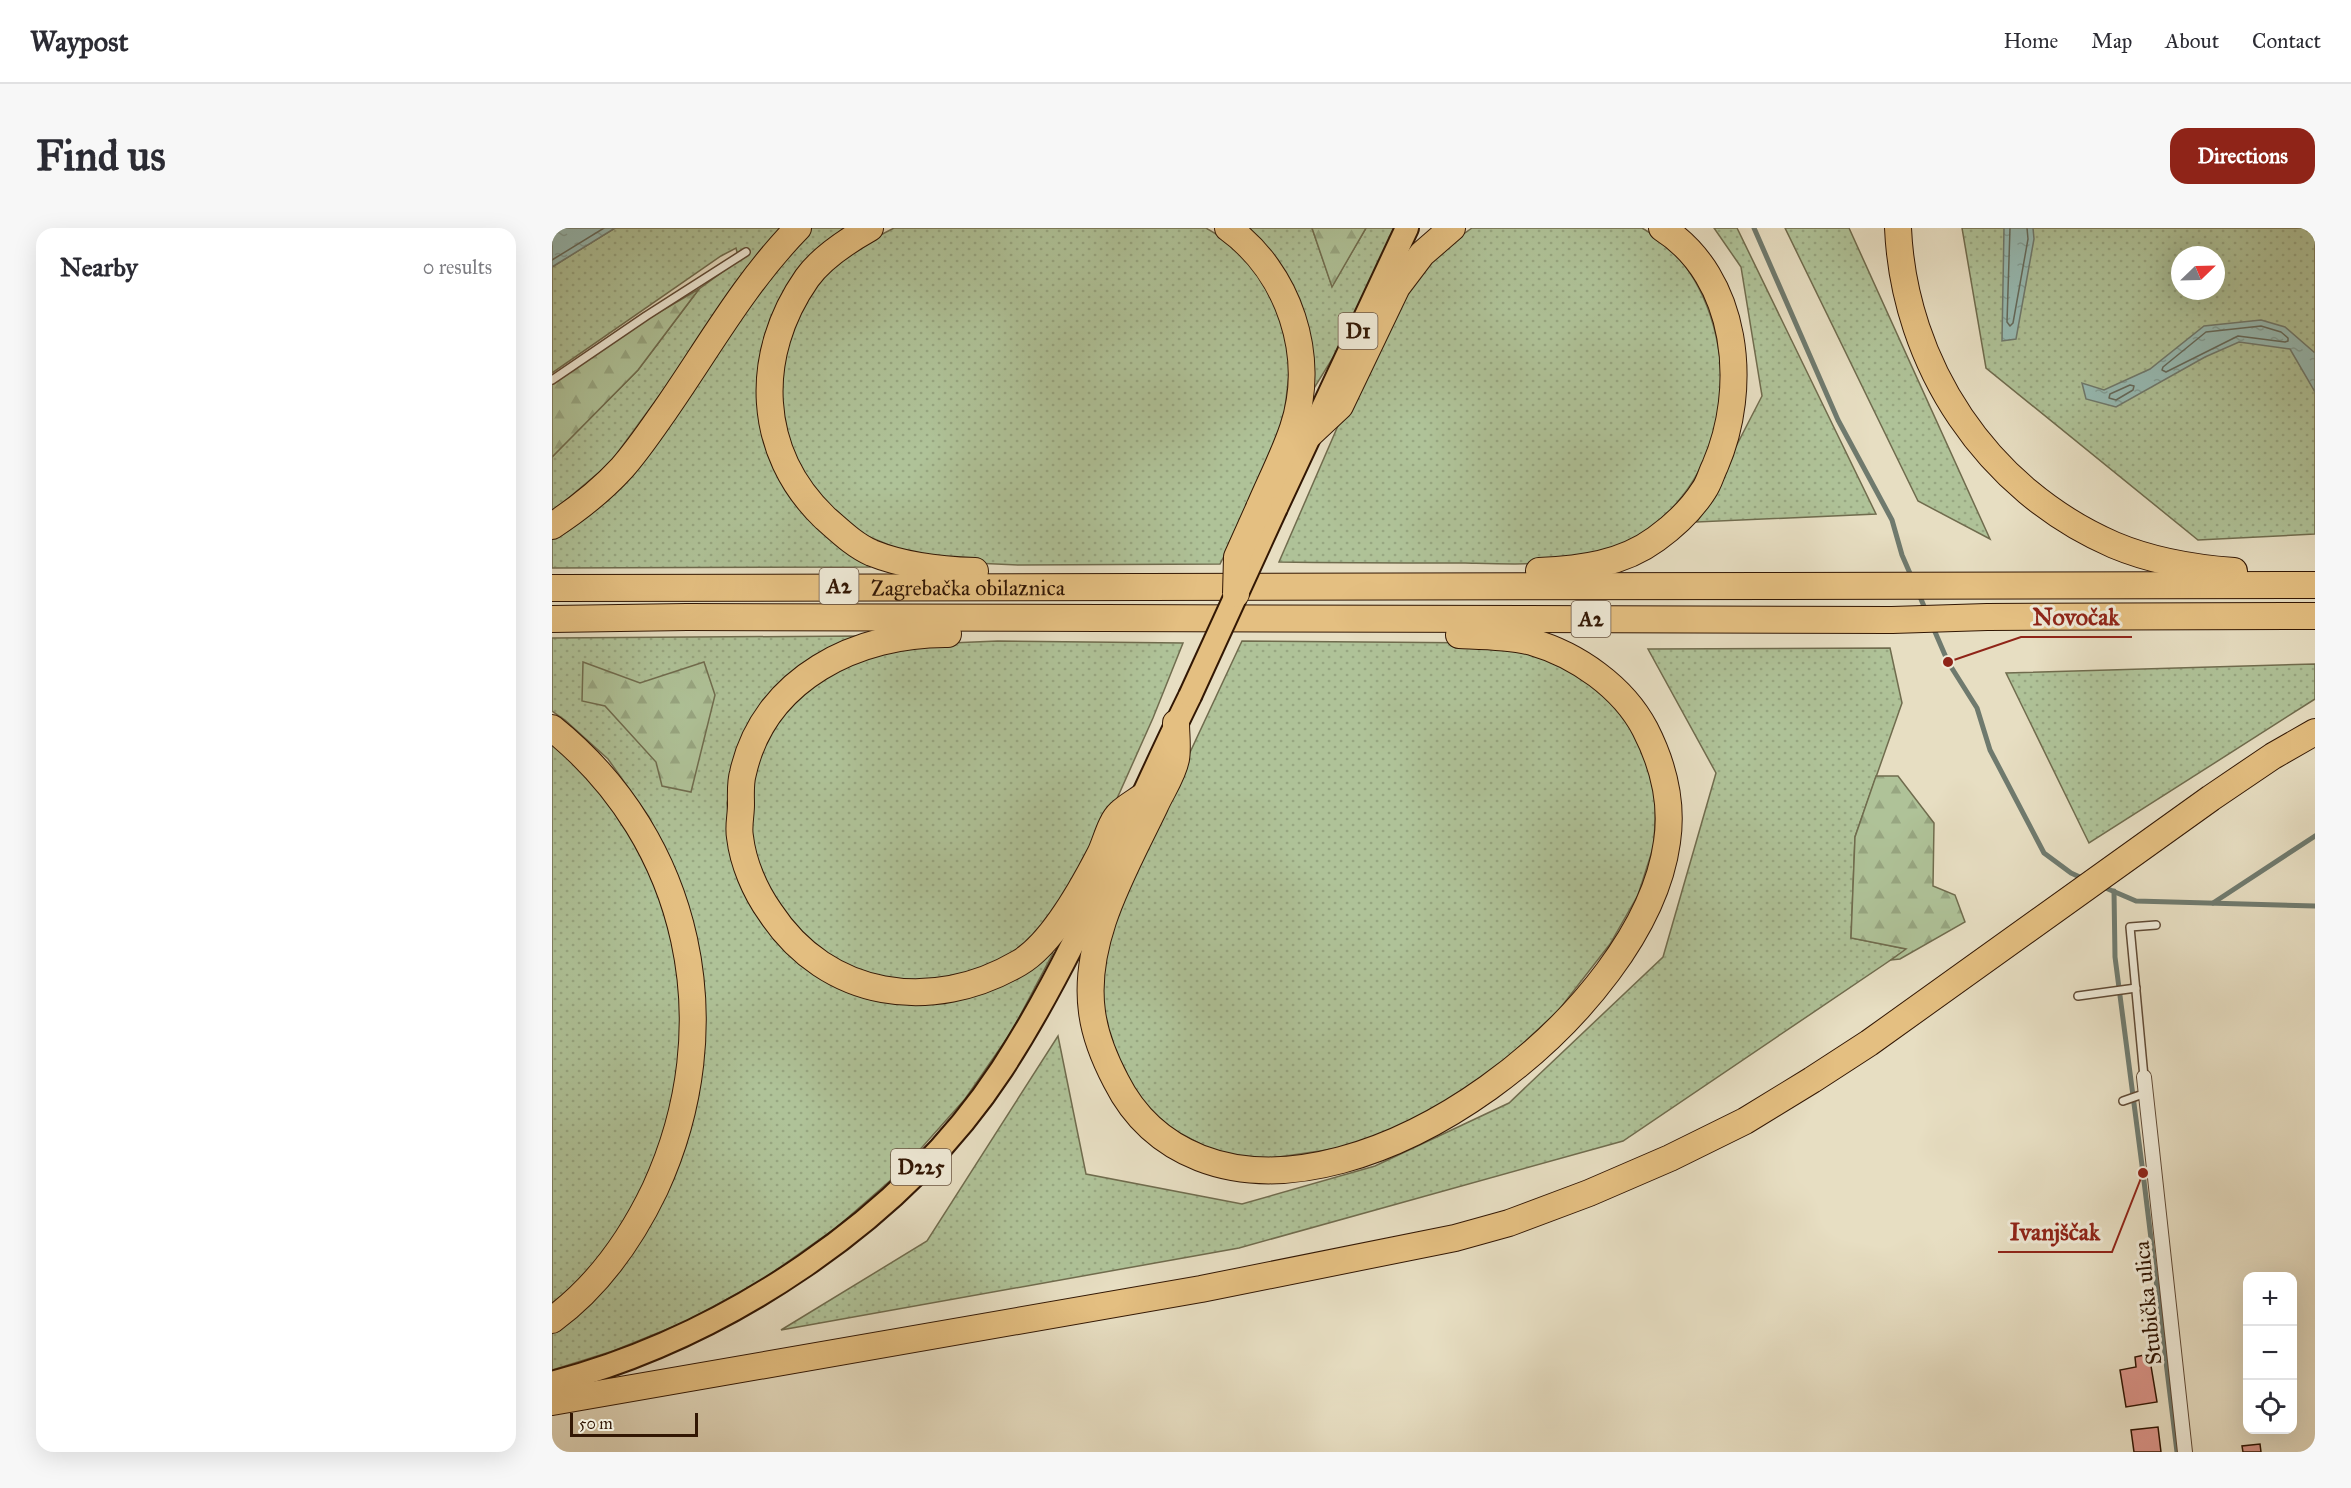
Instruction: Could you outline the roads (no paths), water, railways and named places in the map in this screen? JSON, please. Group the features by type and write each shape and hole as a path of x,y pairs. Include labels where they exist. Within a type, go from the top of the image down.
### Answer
{"highway":[{"path":"552,526 599,492 624,466 678,392 748,285 776,250 798,228"},
{"path":"870,228 844,243 808,277 790,307 779,333 770,366 770,400 775,439 792,478 814,507 846,538 873,553 947,570 1091,571 1125,586"},
{"path":"1228,228 1259,256 1279,285 1294,318 1299,351 1300,391 1293,427 1268,508 1237,557 1236,594"},
{"path":"1309,435 1340,406 1397,287 1422,254 1452,228"},
{"path":"1382,586 1433,571 1551,570 1607,563 1655,540 1692,506 1704,489 1729,430 1735,380 1732,339 1710,280 1691,252 1662,228"},
{"path":"1898,228 1899,254 1906,296 1921,345 1942,389 1966,427 1993,460 2030,495 2068,521 2115,545 2160,560 2232,571 2315,571"},
{"name":"A2","path":"1382,586 2315,585"},
{"name":"Zagrebačka obilaznica","path":"552,588 1382,586"},
{"name":"A2","path":"1291,618 1892,620 1987,617 2315,616"},
{"path":"1107,618 1096,625 1069,634 910,636 876,642 825,663 804,676 762,723 742,774 740,836 748,869 760,897 792,941 821,966 846,979 877,990 906,993 939,990 962,987 1021,962 1050,933 1070,907 1100,853 1118,814 1142,797"},
{"path":"1176,723 1176,760 1112,898 1091,967 1092,1012 1100,1047 1126,1100 1141,1119 1161,1138 1185,1152 1236,1169 1290,1171 1313,1167 1353,1157 1406,1136 1440,1119 1508,1074 1538,1048 1590,994 1622,953 1648,903 1660,871 1667,841 1668,806 1664,777 1656,751 1640,720 1617,693 1591,670 1563,654 1530,642 1489,636 1333,634 1291,618"},
{"name":"Zagrebačka obilaznica","path":"552,619 1291,618"},
{"path":"552,728 580,750 611,786 637,823 660,866 678,915 687,952 692,1003 691,1053 682,1114 668,1159 645,1209 619,1250 589,1288 552,1320"},
{"path":"552,1402 1201,1289 1393,1252 1509,1223 1590,1193 1746,1121 1869,1043 2264,762 2315,732"}],"main road":[{"name":"D1","path":"1268,508 1309,435 1407,228"},
{"path":"1176,723 1236,594"},
{"name":"D225","path":"552,1383 671,1342 769,1290 830,1247 913,1177 964,1119 1001,1070 1024,1033 1075,940 1176,723"}],"street":[{"name":"Stubička ulica","path":"2144,1077 2185,1452"}],"lane":[{"path":"552,380 746,252"},
{"path":"2144,1077 2133,988 2130,927 2156,926"},
{"path":"2078,996 2133,988"},
{"path":"2123,1101 2145,1093"}],"water":[{"path":"552,228 615,228 552,267"},
{"path":"2004,228 2033,228 2034,239 2016,339 2002,341"},
{"path":"2261,320 2285,327 2315,353 2315,392 2290,349 2239,342 2205,357 2116,407 2086,399 2082,383 2104,390 2150,369 2204,326"}],"waterway":[{"path":"1754,228 1838,420 1892,520 1902,555 1912,578"},
{"path":"1918,592 1926,611"},
{"path":"1932,625 1948,662 1977,708 1990,750 2044,853 2071,873 2084,879"},
{"path":"2213,903 2315,836"},
{"path":"2101,886 2136,901 2315,906"},
{"path":"2114,891 2115,957 2177,1452"}],"place":[{"name":"Novočak","path":"1948,662"},
{"name":"Ivanjščak","path":"2143,1173"}]}
